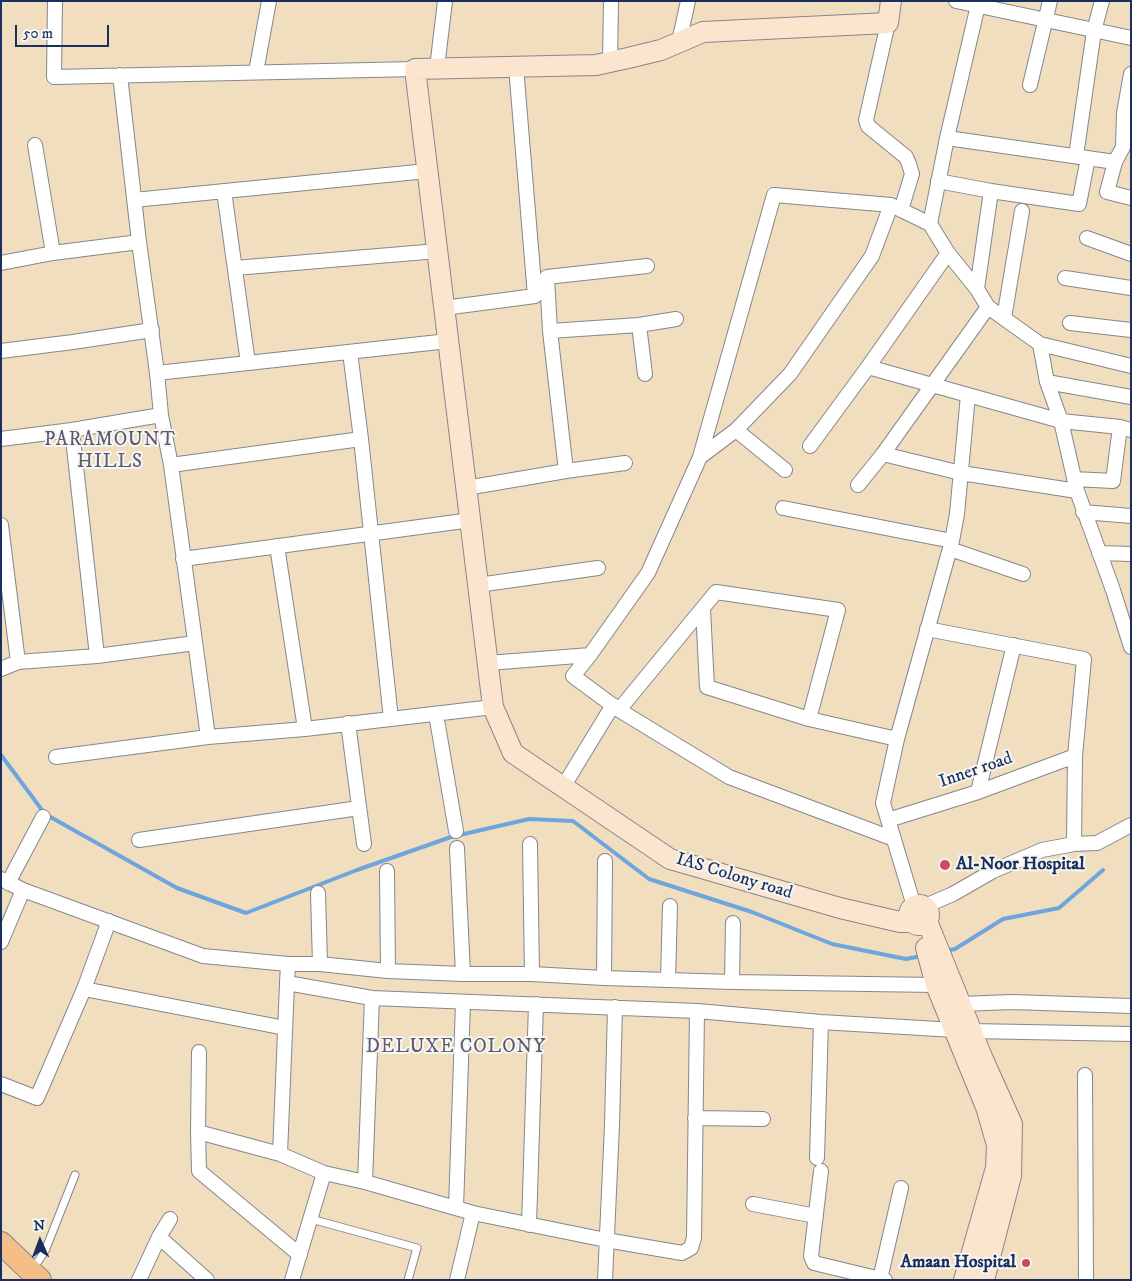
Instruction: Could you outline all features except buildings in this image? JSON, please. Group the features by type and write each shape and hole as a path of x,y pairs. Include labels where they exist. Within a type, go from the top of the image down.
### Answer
{"main road":[{"path":"1,1243 36,1276"}],"street":[{"path":"55,1 54,77 596,65 661,50 703,32 888,23"},
{"path":"256,72 269,1"},
{"path":"437,68 445,1"},
{"path":"610,63 611,1"},
{"path":"679,42 688,1"},
{"path":"700,456 736,430 790,374 872,256 912,174 906,157 868,126 866,120 888,23 891,1"},
{"path":"956,1 978,5 998,5 1045,20 1131,38"},
{"path":"1030,85 1050,1"},
{"path":"938,180 991,191 1079,204 1094,30 1102,1"},
{"path":"930,224 947,138 978,5"},
{"path":"516,67 535,296"},
{"name":"IAS Colony road","path":"415,69 493,708 512,753 670,859 840,908 900,922 920,916"},
{"path":"1131,74 1124,113 1122,147 1115,162 1107,192 1131,198"},
{"path":"120,75 161,415 171,465 208,737"},
{"path":"947,138 1115,162"},
{"path":"35,145 53,253"},
{"path":"134,200 427,171"},
{"path":"224,191 248,363"},
{"path":"977,289 991,191"},
{"path":"894,840 729,777 616,707 572,676 590,655 648,573 700,456 774,195 896,207 930,224 948,253 977,289 988,307 1040,344 1131,366"},
{"path":"1004,318 1022,211"},
{"path":"1087,238 1131,254"},
{"path":"1,263 53,253 139,242"},
{"path":"235,268 438,251"},
{"path":"810,446 948,253"},
{"path":"547,277 647,266"},
{"path":"535,296 547,277"},
{"path":"547,277 550,331 566,471"},
{"path":"1064,278 1131,288"},
{"path":"444,308 535,296"},
{"path":"858,485 883,454 988,307"},
{"path":"550,331 639,325 676,319"},
{"path":"1070,323 1131,330"},
{"path":"639,325 645,374"},
{"path":"1,351 152,330"},
{"path":"157,373 448,341"},
{"path":"1040,344 1046,382 1060,421 1083,512 1113,590 1131,647"},
{"path":"350,352 391,719"},
{"path":"868,367 1060,421 1126,428 1113,481 1076,485 961,473 883,454"},
{"path":"1046,382 1131,398"},
{"path":"964,1280 996,1168 996,1146 963,1031 960,1004 934,954 883,803 897,739 958,514 968,396"},
{"path":"1,439 72,430 161,415"},
{"path":"72,430 97,656"},
{"path":"736,430 785,470"},
{"path":"171,465 361,439"},
{"path":"466,488 625,463"},
{"path":"783,508 951,545 1023,574"},
{"path":"1083,512 1131,516"},
{"path":"183,559 470,520"},
{"path":"1,525 6,595 18,662"},
{"path":"277,546 305,729"},
{"path":"1099,553 1131,554"},
{"path":"478,585 598,568"},
{"path":"563,787 616,707 716,592 838,610 809,719"},
{"path":"703,609 707,687 809,719 897,739"},
{"path":"927,629 1084,659 1076,756 1074,844"},
{"path":"1,669 18,662 97,656 195,643"},
{"path":"978,792 1014,645"},
{"path":"488,663 590,655"},
{"path":"56,757 208,737 305,729 493,708"},
{"path":"436,714 456,830"},
{"path":"348,723 364,844"},
{"name":"Inner road","path":"888,820 978,792 1076,756"},
{"path":"139,840 359,808"},
{"path":"43,817 4,881 23,890 203,956 288,964 320,964 388,972 532,974 732,982 936,985"},
{"path":"920,916 993,871 1042,850 1074,844 1096,843 1131,825"},
{"path":"530,844 532,974"},
{"path":"457,848 463,974"},
{"path":"604,978 605,861"},
{"path":"387,870 388,972"},
{"path":"1,942 23,890"},
{"path":"318,893 320,964"},
{"path":"668,980 670,906"},
{"path":"1,1084 37,1098 84,989 109,921"},
{"path":"732,923 732,982"},
{"path":"934,954 936,985 963,1031 1012,1124 1011,1176 984,1280"},
{"path":"280,1154 288,964"},
{"path":"287,983 372,998 697,1011 820,1022 963,1031 1131,1034"},
{"path":"84,989 285,1028"},
{"path":"366,1182 372,998"},
{"path":"456,1208 462,1002"},
{"path":"960,1004 1012,1002 1131,1006"},
{"path":"529,1225 536,1004"},
{"path":"605,1280 615,1007"},
{"path":"198,1132 280,1154 324,1173 366,1182 474,1213 606,1240 682,1253 691,1248 694,1238 697,1011"},
{"path":"820,1022 819,1165 811,1256 814,1263 882,1279 901,1188"},
{"path":"199,1052 198,1132 200,1172 300,1255"},
{"path":"1085,1075 1086,1280"},
{"path":"695,1118 763,1119"},
{"path":"292,1280 324,1173"},
{"path":"753,1204 816,1216"},
{"path":"457,1280 474,1213"},
{"path":"139,1280 159,1237 170,1219"},
{"path":"159,1237 207,1280"}],"lane":[{"path":"36,1276 75,1174"},
{"path":"311,1219 418,1248 408,1280"}],"waterway":[{"path":"1,755 45,814 177,888 246,913 357,870 451,837 529,819 573,821 649,879 752,912 832,944 906,959 921,956"},
{"path":"945,951 955,949 1003,919 1059,908 1103,870"}],"place":[{"name":"Al-Noor Hospital","path":"945,865"},
{"name":"Amaan Hospital","path":"1026,1263"}],"district":[{"name":"PARAMOUNT HILLS","path":"110,452"},
{"name":"DELUXE COLONY","path":"456,1048"}]}
